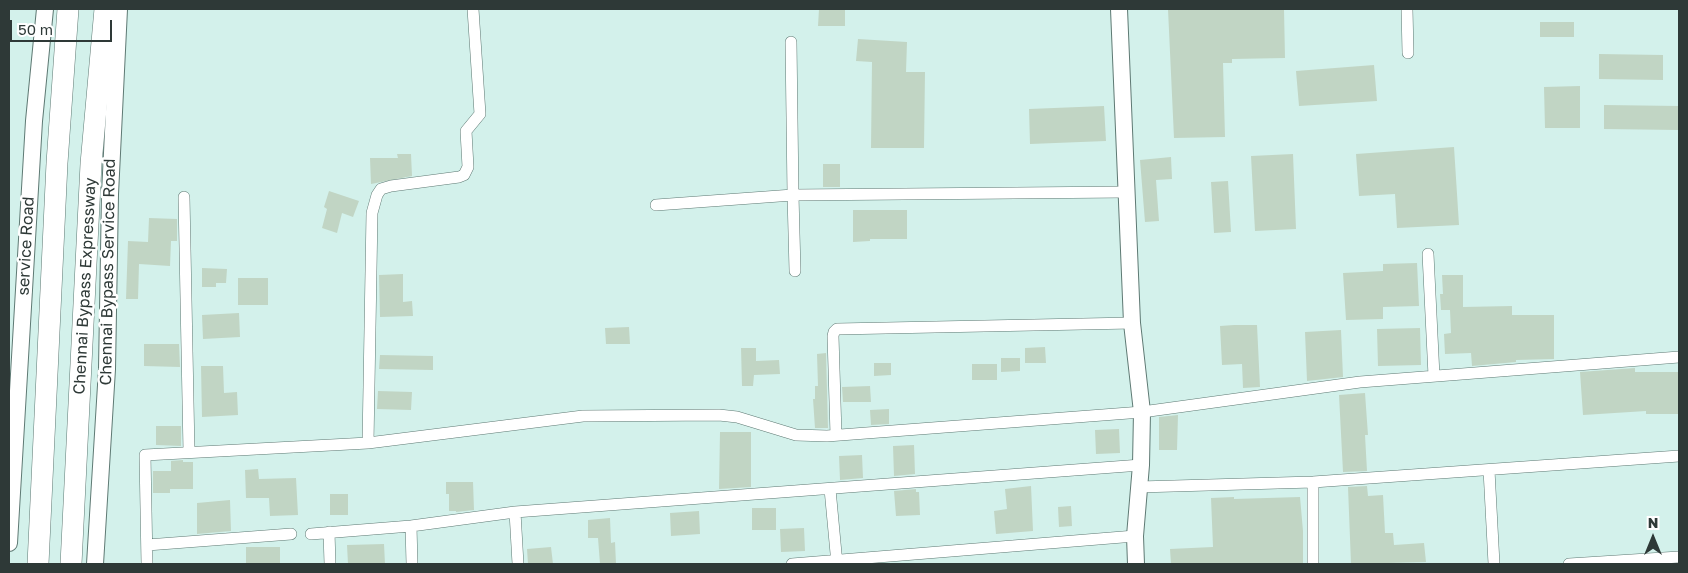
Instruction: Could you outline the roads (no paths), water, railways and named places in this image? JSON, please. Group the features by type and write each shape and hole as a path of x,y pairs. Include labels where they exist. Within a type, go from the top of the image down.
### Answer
{"highway":[{"name":"Chennai Bypass Expressway","path":"38,564 57,163 68,9"},
{"name":"Chennai Bypass Expressway","path":"71,564 91,164 105,9"}],"street":[{"name":"service Road","path":"9,543 34,122 45,9"},
{"name":"Chennai Bypass Service Road","path":"95,564 107,369 110,194 119,9"},
{"path":"368,442 372,214 377,195 382,189 391,186 459,177 464,175 468,167 466,131 480,114 474,9"},
{"path":"1118,9 1132,323 1142,412 1141,465 1135,536 1136,564"},
{"path":"1406,9 1408,53"},
{"path":"791,42 795,270"},
{"path":"656,205 793,195 1126,192"},
{"path":"184,197 189,452"},
{"path":"1428,254 1434,376"},
{"path":"836,435 833,336 837,329 1132,323"},
{"path":"146,564 145,455 368,442 584,416 719,415 737,417 796,435 836,435 1142,412 1360,382 1679,357"},
{"path":"1139,487 1313,482 1679,456"},
{"path":"311,534 411,526 516,512 1141,465"},
{"path":"1489,470 1494,564"},
{"path":"1313,482 1313,564"},
{"path":"830,488 837,562"},
{"path":"516,512 518,564"},
{"path":"411,526 412,564"},
{"path":"329,532 330,564"},
{"path":"147,545 291,534"},
{"path":"792,564 837,562 1135,536"},
{"path":"1569,564 1679,557"}]}
